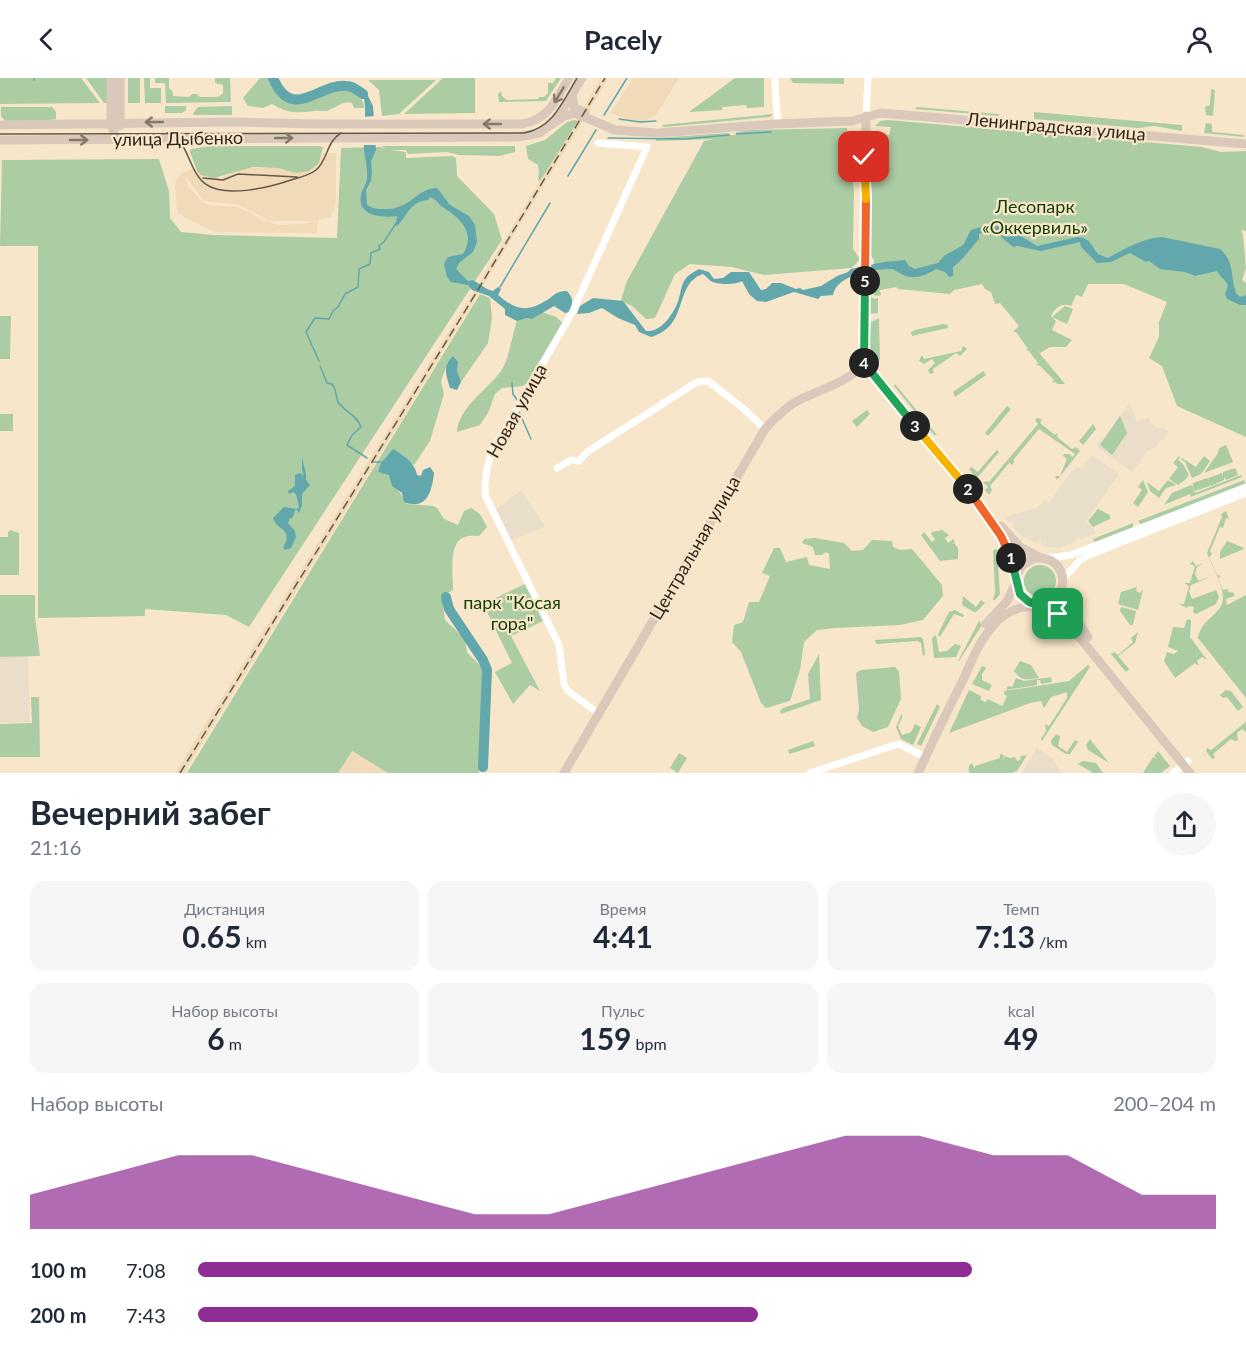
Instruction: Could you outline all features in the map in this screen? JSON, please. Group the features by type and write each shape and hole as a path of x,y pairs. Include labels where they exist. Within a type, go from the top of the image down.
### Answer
{"street":[{"path":"111,78 116,123"},
{"path":"116,140 120,78"},
{"name":"улица Дыбенко","path":"0,125 522,124 540,118 548,112 569,78"},
{"path":"555,122 582,78"},
{"path":"774,78 778,121"},
{"path":"868,78 864,134 867,205 864,363 858,372 872,374"},
{"path":"555,122 577,112 572,101 573,94"},
{"name":"Ленинградская улица","path":"577,112 607,123 638,128 866,116 881,113 1246,144"},
{"name":"улица Дыбенко","path":"0,140 518,137 538,133 555,122"},
{"name":"Новая улица","path":"598,142 648,147 573,311 495,445 485,480 486,497 559,645 564,684 573,696 598,713"},
{"path":"864,363 964,484 1001,536 1010,555 1023,597 1058,614 1074,630 1185,763 1197,773"},
{"path":"864,363 879,374 947,455 1006,534 1020,547 1058,566 1063,579 1061,591 1068,608 1084,633 1185,763 1190,773"},
{"name":"Центральная улица","path":"564,773 765,429 782,411 795,402 858,372"},
{"path":"557,468 571,460 579,461 587,452 697,382 708,381 765,429"},
{"path":"918,773 923,755 973,646 987,624 1007,601 1019,570 1026,562 1071,555 1246,487"},
{"path":"1063,579 1080,560 1089,555 1246,493"},
{"path":"912,773 991,627 1009,613 1051,601 1061,591"},
{"path":"810,773 898,744 923,755"},
{"path":"1173,773 1185,763"}],"shaded area":[{"path":"601,78 609,78 396,429 184,773 175,773 474,291"},
{"path":"633,78 679,78 656,115 644,121 629,120 611,113"},
{"path":"323,153 336,153 336,201 330,217 318,220 317,233 214,232 177,213 175,181 182,173 194,168 221,178 246,168 278,168 290,171 321,159","holes":["185,175 202,199 209,202 237,204 269,221 316,221 278,225 259,219 237,207 203,203 188,186"]},
{"path":"1130,403 1137,422 1149,417 1151,423 1169,432 1163,441 1160,440 1157,447 1147,451 1133,471 1098,448"},
{"path":"1092,455 1119,474 1085,522 1093,528 1095,534 1081,539 1076,537 1076,541 1060,548 1046,547 1041,545 1042,540 1039,540 1038,544 1020,535 1013,527 1014,523 1008,522 1005,518 1036,508 1045,500 1049,503 1071,472 1077,467 1082,468"},
{"path":"521,491 545,526 511,541 496,509"},
{"path":"28,656 30,722 0,723 0,657"},
{"path":"1037,748 1053,759 1061,773 1021,773"},
{"path":"351,751 388,773 338,773"}],"green space":[{"path":"0,78 81,78 100,103 0,104"},
{"path":"86,78 107,78 107,103 104,103"},
{"path":"128,78 140,78 140,103 128,103"},
{"path":"144,78 150,78 150,88 161,88 161,103 145,103"},
{"path":"155,78 169,78 169,88 173,96 189,97 197,94 200,97 217,97 223,94 223,85 215,83 215,78 230,78 231,102 166,103 165,83 155,83"},
{"path":"260,78 271,78 278,93 287,100 298,102 333,91 345,90 359,95 364,108 354,108 352,103 348,103 327,111 297,112 283,110 272,104 263,108 248,106 243,98"},
{"path":"443,78 475,78 475,113 404,114"},
{"path":"556,78 561,78 546,101 499,102 498,94 501,91 502,96 507,100 544,97 548,93 548,83 553,83"},
{"path":"735,78 764,78 764,107 747,108 746,105 722,107 722,110 689,112"},
{"path":"790,78 844,78 844,84 793,83"},
{"path":"368,80 436,80 399,114 382,116 379,90"},
{"path":"1211,89 1215,90 1213,116 1206,115 1205,107 1210,105"},
{"path":"165,106 186,106 186,110 182,113 165,113"},
{"path":"232,106 232,115 193,115 198,107"},
{"path":"1,107 52,107 56,112 56,119 40,122 5,121 1,116"},
{"path":"917,107 999,114 999,116 915,109"},
{"path":"1034,112 1182,125 1182,131 1155,126 1138,128 1034,119"},
{"path":"773,114 770,117 664,127 662,125"},
{"path":"578,121 540,181 538,180 538,165 528,159 526,146 545,140 567,122"},
{"name":"Лесопарк «Оккервиль»","path":"880,121 1202,147 1221,152 1246,151 1246,231 1241,230 1246,268 1242,280 1246,283 1246,437 1177,406 1162,366 1149,358 1159,337 1159,322 1167,302 1124,284 1088,284 1082,297 1076,295 1071,306 1061,305 1051,316 1056,321 1052,330 1072,340 1066,347 1050,347 1040,353 1036,349 1065,384 1052,383 1054,380 1039,365 1036,366 1038,363 1026,350 1028,349 1016,332 1013,332 1019,326 1000,303 995,304 991,292 982,284 954,290 950,294 896,287 880,290 881,295 876,296 870,292 874,260 870,255 871,136 889,135 891,127 875,126"},
{"path":"1206,123 1212,124 1212,132 1244,135 1244,137 1204,133"},
{"path":"847,128 847,132 853,132 851,169 854,192 853,249 860,259 852,268 764,275 732,267 690,264 675,274 655,318 646,319 632,306 621,301 626,283 704,141 714,139 656,141 656,138 729,133 736,135 736,132 751,130"},
{"path":"210,146 323,147 319,163 309,171 296,173 278,168 253,167 214,178 201,175 197,171 190,152 191,149"},
{"path":"382,146 515,146 515,152 500,156 459,155 447,152 408,154 406,150 391,150 406,152 406,158 452,156 456,158 457,176 494,214 502,240 249,627 226,615 145,609 145,616 38,618 38,246 0,246 2,160 159,159 169,191 170,218 181,232 337,238 341,148 381,147 385,149"},
{"path":"480,294 490,298 492,318 488,343 461,382 457,370 448,362 441,381 444,394 430,441 414,465 393,449 381,463 379,472 389,475 407,504 433,506 444,519 458,525 464,511 471,508 480,514 487,527 479,536 465,537 456,545 453,560 453,590 444,595 443,606 445,620 465,639 467,652 479,664 484,678 484,720 479,773 388,773 352,751 338,773 187,773"},
{"path":"868,294 874,299 878,298 878,313 869,314"},
{"path":"1065,306 1073,309 1067,324 1052,317"},
{"path":"542,312 556,317 563,323 526,384 502,388 495,394 489,411 480,425 457,432 462,415 504,366 517,321 532,319"},
{"path":"0,316 11,316 10,359 0,359"},
{"path":"879,318 880,361 869,348 871,322"},
{"path":"948,325 948,328 912,336 911,332 915,330"},
{"path":"963,346 967,349 960,356 956,353 933,369 934,373 930,374 928,370 935,363 932,359 924,364 919,361 922,355 924,359 961,351"},
{"path":"983,371 986,375 955,397 953,392"},
{"path":"895,384 937,435 934,435 894,386"},
{"path":"1007,406 1011,409 988,436 985,433"},
{"path":"867,410 870,414 857,427 852,421"},
{"path":"0,414 13,414 13,431 0,431"},
{"path":"1120,416 1127,433 1112,455 1100,445"},
{"path":"1042,419 1040,423 1055,435 1058,433 1057,437 1072,449 1076,447 1080,451 1057,480 1055,476 1060,476 1067,459 1063,456 1064,454 1073,457 1075,454 1039,429 1014,459 1013,465 1009,463 990,486 992,490 989,495 985,490 988,487 984,483 980,485 986,481 989,482 1038,424 1035,420"},
{"path":"1093,424 1096,429 1083,445 1079,441"},
{"path":"1226,445 1233,462 1204,473 1219,448"},
{"path":"997,450 999,452 977,478 969,469 971,467 978,472"},
{"path":"1179,456 1178,460 1189,475 1178,485 1169,479 1178,467 1173,463"},
{"path":"1204,456 1210,461 1201,474 1192,478 1185,462 1181,459 1196,467"},
{"path":"1235,468 1238,475 1226,480 1224,477 1224,480 1211,486 1209,483 1210,486 1195,491 1193,488 1195,493 1241,475 1242,477 1164,505 1172,493 1191,485 1193,487 1193,483 1207,478 1209,481 1208,478 1222,473 1223,476 1223,472"},
{"path":"1143,480 1148,492 1138,507 1133,503 1142,490 1138,487"},
{"path":"1168,480 1176,485 1166,488 1159,498 1150,491 1147,482 1159,491"},
{"path":"1244,480 1246,484 1141,525 1138,521"},
{"path":"1098,509 1110,515 1110,519 1093,527 1088,521"},
{"path":"1226,511 1229,519 1226,518 1223,528 1220,527 1209,557 1217,575 1221,576 1218,578 1223,590 1227,589 1234,593 1234,596 1226,599 1227,605 1246,595 1246,698 1198,638 1203,626 1222,604 1223,594 1220,583 1207,553 1222,517 1221,514"},
{"path":"1133,523 1133,528 1095,543 1093,539"},
{"path":"11,530 19,533 19,575 0,575 0,537 8,537 8,532"},
{"path":"942,530 949,535 945,538 948,543 953,539 955,542 947,548 954,543 958,548 958,559 940,561 921,535 924,532 932,542 935,539 932,532"},
{"path":"815,538 844,543 852,551 863,550 872,540 892,541 893,547 900,550 912,549 942,585 943,596 923,620 900,625 817,630 804,642 800,670 790,701 766,708 761,703 741,652 732,642 734,625 743,622 749,602 759,602 770,576 762,573 774,548 780,548 786,562 807,557 809,565 830,569 829,554 826,552 822,555 815,555 813,547 802,543 804,539"},
{"path":"1227,541 1244,549 1220,559 1220,552"},
{"path":"997,549 1000,594 993,600 995,592 993,550"},
{"path":"1193,561 1196,566 1204,563 1197,567 1195,573 1198,581 1210,577 1191,585 1189,591 1192,599 1216,590 1219,597 1216,604 1196,614 1193,612 1194,607 1188,606 1187,608 1179,604 1184,604 1189,586 1184,583 1190,583 1195,566 1190,564"},
{"path":"1040,565 1052,569 1056,581 1052,593 1040,597 1028,593 1024,581 1028,569"},
{"name":"парк \"Косая гора\"","path":"525,584 543,621 511,636 540,691 530,685 513,704 495,672 512,663 483,604"},
{"path":"1137,587 1136,591 1140,593 1143,589 1138,610 1118,604 1121,592"},
{"path":"0,595 35,595 40,656 0,657"},
{"path":"963,596 976,607 981,600 985,603 974,612 962,605"},
{"path":"1121,607 1136,611 1133,625 1130,625 1120,611"},
{"path":"955,610 964,615 963,617 954,614 940,637 938,634 949,612"},
{"path":"1187,619 1191,620 1190,637 1207,660 1202,657 1197,661 1199,666 1195,663 1175,678 1164,661 1167,652 1174,654 1178,651 1168,647 1173,627 1184,628"},
{"path":"979,621 982,625 958,661"},
{"path":"1138,632 1135,643 1118,656 1129,669 1126,672 1111,654 1114,652 1118,655 1133,642 1131,638"},
{"path":"936,635 939,652 947,651 955,644 961,646 956,657 934,658 932,638"},
{"path":"921,637 925,654 923,656 921,643 917,641 876,644 875,640"},
{"path":"819,654 821,700 781,714 780,711 783,708 810,699 808,674"},
{"path":"1020,661 1031,665 1039,678 1019,677 1014,671"},
{"path":"1088,665 1090,667 1042,741 1046,731 1045,724 1049,726 1067,698 1067,692 1051,697 1044,708 1041,701 1030,703 949,733 969,690 981,696 981,700 985,702 988,699 1002,706 1007,696 1004,691 1069,681"},
{"path":"982,666 986,668 982,674 982,680 992,685 989,691 972,684"},
{"path":"895,667 899,671 901,699 888,727 873,732 862,726 857,718 859,709 856,673 861,670"},
{"path":"1051,677 1052,682 1041,684 1040,680 1037,680 1037,685 1006,690 1008,686 1012,687 1016,678 1024,681"},
{"path":"1226,690 1231,691 1243,707 1238,711 1227,697 1223,698 1220,695"},
{"path":"31,697 39,697 40,757 0,757 0,724 32,723"},
{"path":"937,704 940,707 921,746 917,744"},
{"path":"902,713 898,726 902,735 911,732 915,724 921,727 913,745 901,739 896,727"},
{"path":"1246,722 1246,732 1242,729 1237,733 1238,740 1231,739 1213,754 1215,758 1212,759 1206,751 1207,748 1211,750"},
{"path":"1056,734 1060,736 1058,746 1067,752 1075,740 1078,742 1070,754 1052,745 1051,741"},
{"path":"1090,739 1109,763 1088,750 1086,745"},
{"path":"813,741 815,746 789,754 788,750"},
{"path":"1158,751 1170,766 1161,773 1143,773 1153,757 1158,759 1154,756"},
{"path":"679,753 687,758 678,773 670,768"},
{"path":"1000,754 1004,755 1003,760 1005,756 1015,757 1017,761 1021,756 1027,755 1017,771 1012,773 969,772 972,763 975,769 975,766 1000,758"},
{"path":"1083,761 1096,763 1103,773 1093,773 1078,764"}],"water":[{"path":"353,86 367,94 373,106 376,150 371,161 371,181 366,190 367,205 377,209 394,208 407,203 424,191 437,188 450,205 469,216 475,225 477,242 473,252 459,263 456,269 468,281 473,280 493,291 498,287 501,289 498,295 511,304 523,308 535,306 562,291 567,291 572,301 569,312 565,313 554,306 532,319 517,321 505,315 505,309 489,296 472,290 468,285 451,282 447,277 444,264 448,257 463,254 467,246 467,233 461,222 434,199 429,197 429,200 417,203 396,227 397,216 378,216 363,208 361,195 367,174 364,150 365,105 364,99 352,89"},
{"path":"984,226 1007,227 1037,246 1082,238 1090,242 1098,254 1108,258 1141,242 1162,237 1220,249 1230,264 1236,293 1240,297 1246,295 1246,305 1240,305 1227,299 1225,294 1228,285 1217,271 1195,276 1185,272 1160,269 1149,261 1146,262 1130,253 1111,262 1097,263 1081,247 1080,242 1041,251 1013,247 999,235 1010,237 1012,234 988,230 979,234 979,239 953,267 953,276 949,277 945,272 936,269 919,277 909,277 893,269 877,270 849,278 836,288 833,295 821,296 818,299 794,292 766,302 757,301 749,294 742,281 731,284 717,283 703,274 694,279 688,287 671,324 663,332 651,337 639,332 635,325 602,308 589,313 577,314 580,306 593,298 623,301 646,331 651,331 669,319 685,280 699,269 709,272 714,279 723,278 731,272 749,272 761,290 766,289 772,283 781,283 803,290 821,286 851,269 884,262 905,260 915,269 938,263 944,256 963,245 971,230"},
{"path":"453,356 458,362 457,370 461,382 457,390 450,388 446,375 447,364"},
{"path":"393,449 411,463 417,475 421,476 423,470 430,467 434,473 430,492 423,502 412,504 404,502 402,493 392,486 389,475 378,472 381,463"},
{"path":"302,456 306,480 310,485 302,494 299,513 296,509 288,523 295,531 296,537 291,548 285,550 283,548 286,533 273,518 284,507 297,509 299,507 296,494 293,492 289,494 288,491 295,486 295,475 300,473 304,476"}],"pier":[{"path":"377,116 379,145 361,145 361,117"}],"waterway":[{"path":"273,78 280,91 289,98 297,100 346,86 355,88 363,94"},
{"path":"604,115 627,78"},
{"path":"619,119 640,122 656,121"},
{"path":"568,176 596,130"},
{"path":"736,134 771,132"},
{"path":"608,138 685,139 729,135"},
{"path":"500,287 550,203"},
{"path":"319,361 306,332 315,318 329,319 345,294 358,287 359,269 370,264 371,253 380,249 379,246 398,220"},
{"path":"320,366 327,383 334,386 338,402 361,427 352,435 347,445 367,458"},
{"path":"512,383 513,394 517,400"},
{"path":"519,412 531,439"},
{"path":"373,462 383,462"},
{"path":"446,597 449,609 483,660 487,670 483,767"}],"tram line":[{"path":"0,134 524,133 543,126 550,119 577,78"},
{"path":"167,133 180,142 201,180 220,190 233,191 259,188 311,173 320,166 332,141 341,133"},
{"path":"203,178 223,180 238,174 297,177"}],"railway":[{"path":"180,773 470,303 605,78"}],"route":[{"path":"864,157 867,205 864,363 964,484 1001,536 1013,562 1020,594 1029,602 1045,606 1058,614"}]}
